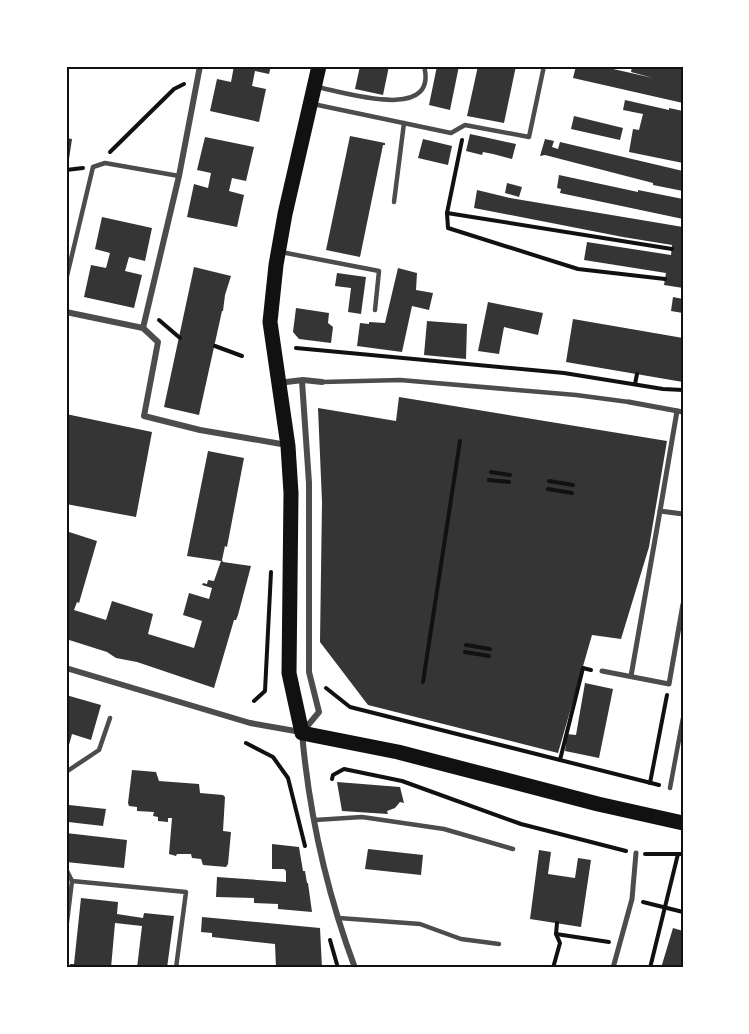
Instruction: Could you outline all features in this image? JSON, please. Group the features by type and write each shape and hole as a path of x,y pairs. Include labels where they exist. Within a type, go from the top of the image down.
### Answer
{"main road":[{"path":"319,66 278,252 270,322 288,446 291,494 289,673 302,733 398,752 597,804 683,823"}],"street":[{"path":"143,328 178,176 200,66"},
{"path":"66,312 143,328 158,342 144,416 200,430 288,446"},
{"path":"302,381 309,483 309,672 319,712 302,733 306,778 325,873 355,968"},
{"path":"278,383 322,382"},
{"path":"629,402 680,411 631,676"},
{"path":"660,511 683,514"},
{"path":"602,671 669,684 683,604"},
{"path":"66,668 250,723 302,733"},
{"path":"613,968 618,943 632,899 636,853"}],"lane":[{"path":"315,86 393,102 409,100 420,92 425,82 424,66"},
{"path":"311,103 451,133 465,125 529,136 544,66"},
{"path":"394,202 404,123"},
{"path":"66,280 93,167 105,163 178,176"},
{"path":"278,252 379,272 375,310"},
{"path":"322,382 400,380 576,395 629,402"},
{"path":"670,788 683,717"},
{"path":"66,772 99,750 110,718"},
{"path":"315,820 362,817 444,829 513,849"},
{"path":"66,869 72,881 66,930"},
{"path":"72,881 186,892 176,968"},
{"path":"339,918 420,924 461,939 499,944"}],"path":[{"path":"105,163 109,153 174,89 198,77"},
{"path":"465,125 447,213 448,228 578,269 665,279"},
{"path":"447,213 672,249"},
{"path":"159,320 180,338"},
{"path":"215,346 242,356"},
{"path":"296,348 564,373 683,390"},
{"path":"635,384 637,374"},
{"path":"423,682 457,475 460,441"},
{"path":"491,472 510,475"},
{"path":"489,480 509,482"},
{"path":"549,481 573,485"},
{"path":"548,489 572,493"},
{"path":"254,701 265,692 272,562"},
{"path":"466,645 490,649"},
{"path":"465,652 489,656"},
{"path":"560,760 582,668 602,671"},
{"path":"324,687 350,707 650,783 669,684"},
{"path":"246,743 273,757 288,778 305,847"},
{"path":"332,779 333,775 344,769 402,781 521,824 636,853 681,854 650,968"},
{"path":"632,899 683,912"},
{"path":"553,968 560,943 556,934 557,923"},
{"path":"556,934 618,943"},
{"path":"329,935 338,968"}],"building":[{"path":"234,66 271,66 269,74 255,71 252,86 266,89 259,122 210,111 217,79 231,82"},
{"path":"360,66 389,66 383,95 355,89"},
{"path":"437,66 459,66 450,110 429,105"},
{"path":"478,66 516,66 504,123 467,116"},
{"path":"576,66 600,66 653,78 631,72 632,66 683,66 683,103 573,78"},
{"path":"625,100 683,111 683,163 629,152 633,129 639,130 643,114 623,110"},
{"path":"574,116 623,128 620,140 571,129"},
{"path":"470,134 516,144 512,159 483,152 482,155 466,151"},
{"path":"350,136 385,143 360,257 326,250"},
{"path":"205,137 254,147 246,181 232,178 229,191 244,195 237,227 187,217 194,184 208,188 211,173 197,170"},
{"path":"66,138 72,139 69,159 66,159"},
{"path":"423,139 452,146 448,165 418,158"},
{"path":"545,139 554,141 552,147 558,149 560,142 683,171 683,191 545,155 540,156"},
{"path":"559,175 683,199 683,219 560,193 561,189 557,188"},
{"path":"507,183 522,187 519,197 505,193"},
{"path":"477,190 510,198 683,227 683,288 664,285 666,273 584,260 587,242 671,255 672,245 474,208"},
{"path":"102,217 152,228 145,261 129,257 125,271 142,275 134,308 84,297 91,265 106,268 110,253 95,249"},
{"path":"194,267 231,276 199,415 164,407"},
{"path":"398,268 417,273 416,290 433,293 429,310 412,306 402,352 357,346 360,323 385,323"},
{"path":"337,273 366,277 361,314 348,312 351,288 335,286"},
{"path":"673,297 683,299 683,313 671,311"},
{"path":"488,302 543,313 538,335 504,327 499,354 478,351"},
{"path":"296,308 329,313 328,323 333,327 331,343 299,339 293,332"},
{"path":"573,319 683,338 683,382 566,362"},
{"path":"427,321 467,324 466,359 424,355"},
{"path":"399,397 667,441 649,547 621,639 592,635 558,753 368,705 320,642 322,502 318,408 396,421"},
{"path":"66,414 152,432 136,517 66,504"},
{"path":"208,451 244,458 227,547 225,546 222,560 251,566 214,688 137,662 116,658 107,652 66,639 66,531 97,541 79,603 77,602 74,610 106,620 112,601 153,614 148,634 194,648 202,621 183,615 189,593 209,599 212,588 202,585 207,584 208,580 214,581 221,561 187,556"},
{"path":"585,683 613,689 599,758 565,751 567,734 576,735"},
{"path":"66,695 101,705 91,740 72,734 69,745 66,744"},
{"path":"132,770 156,772 159,781 199,784 200,793 225,797 223,831 231,832 226,867 203,865 201,859 192,858 191,854 177,854 176,856 169,854 172,818 168,818 168,822 158,821 158,817 153,816 154,812 137,811 137,807 129,806"},
{"path":"337,782 400,787 404,803 400,802 395,808 387,811 388,814 342,811"},
{"path":"69,805 106,809 103,826 68,822"},
{"path":"66,833 127,840 124,868 66,862"},
{"path":"272,844 299,847 312,912 278,909 278,904 254,903 254,898 216,897 217,877 286,882 284,869 272,869"},
{"path":"368,849 423,855 421,875 365,869"},
{"path":"539,850 551,852 548,874 575,878 578,858 591,860 581,927 530,919"},
{"path":"81,898 118,902 117,914 143,918 144,913 174,916 167,968 137,968 142,926 115,923 111,968 70,968 70,964 74,964"},
{"path":"202,917 320,928 322,968 276,968 275,944 212,937 212,933 201,932"},
{"path":"673,928 683,931 683,968 661,968"}]}
